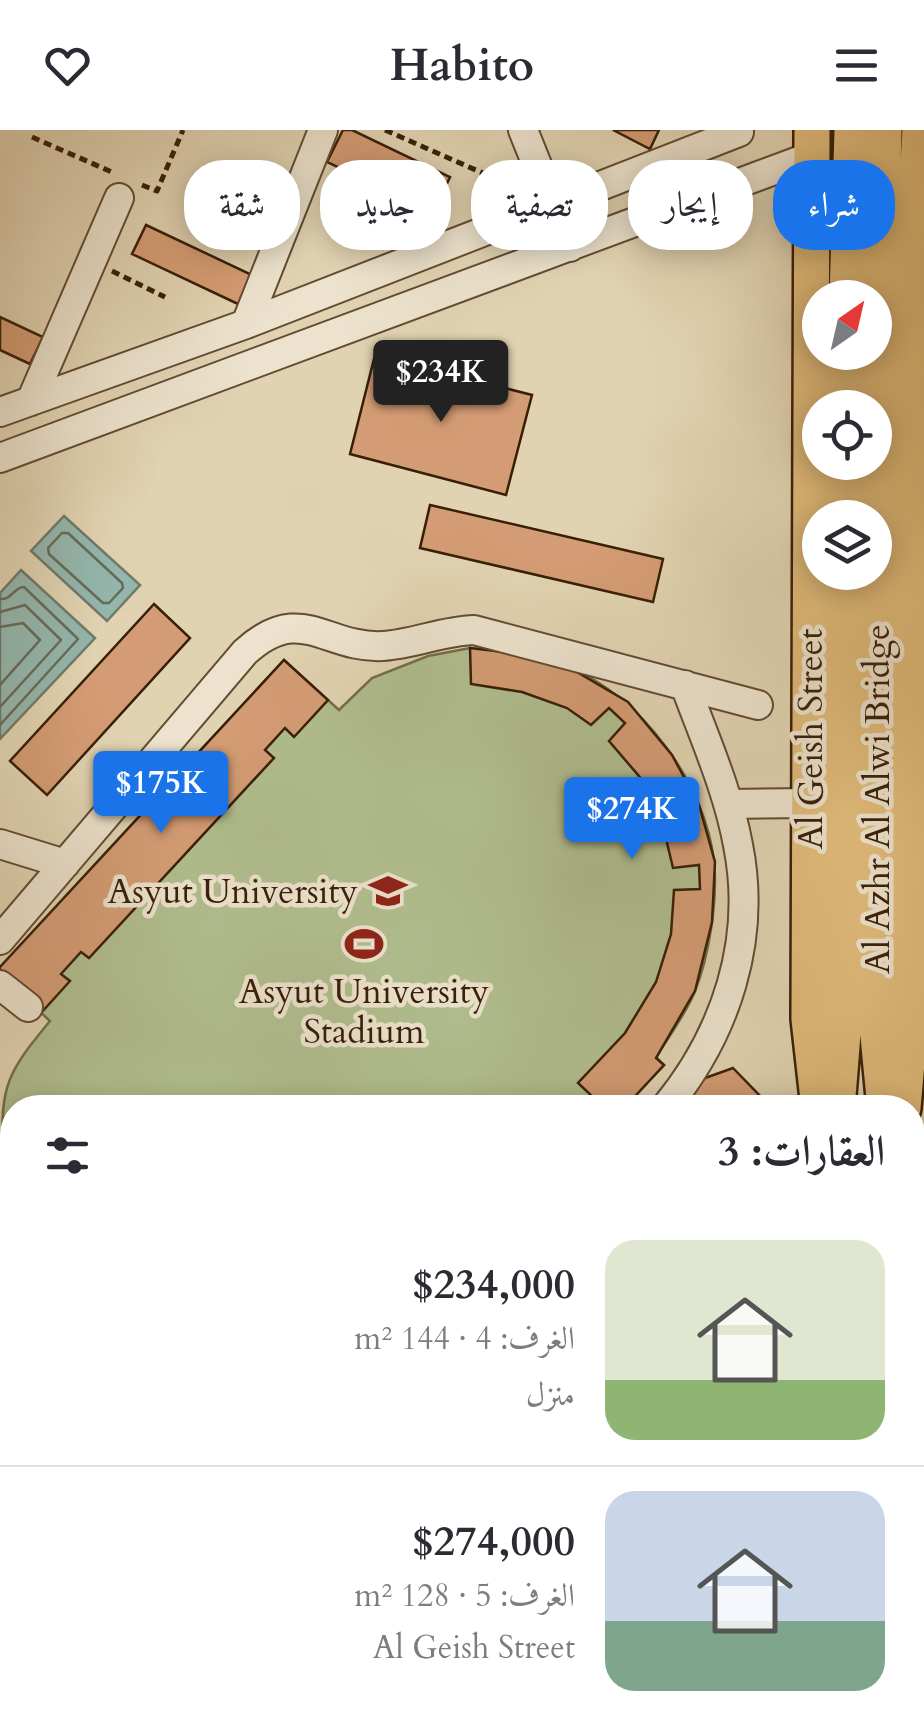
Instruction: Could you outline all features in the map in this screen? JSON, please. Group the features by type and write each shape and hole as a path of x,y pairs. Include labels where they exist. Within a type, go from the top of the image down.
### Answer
{"main road":[{"path":"848,280 852,130"},
{"name":"Al Azhr Al Alwi Bridge","path":"841,1095 860,1023 884,130"},
{"path":"904,1095 910,1008 908,333 920,130"},
{"name":"Al Geish Street","path":"812,143 809,1033 816,1095"},
{"name":"Al Azhr Al Alwi Bridge","path":"845,590 860,1023 881,1095"}],"lane":[{"path":"246,324 323,130"},
{"path":"523,130 536,160"},
{"path":"608,183 739,132"},
{"path":"608,231 812,143"},
{"path":"31,401 126,186"},
{"path":"0,412 246,324 471,236"},
{"path":"0,458 562,250"},
{"path":"0,940 245,652 270,633 305,627 373,646 474,630 758,705"},
{"path":"674,1095 712,1036 732,984 742,928 742,872 728,804 685,686"},
{"path":"728,804 809,803"},
{"path":"0,844 65,864"}],"path":[{"path":"32,137 126,186 156,191 183,130"},
{"path":"386,130 471,167"},
{"path":"92,260 165,297"}],"green space":[{"name":"Asyut University Stadium","path":"470,648 520,654 568,667 595,681 644,721 684,774 698,803 714,862 715,893 704,962 695,991 656,1057 664,1065 635,1095 5,1095 16,1067 50,1021 0,975 0,967 284,660 339,710 372,678 428,656"}],"water":[{"path":"64,516 140,585 107,621 31,551"},
{"path":"21,570 95,638 0,739 0,593"}],"building":[{"path":"343,130 352,130 415,160 328,160"},
{"path":"613,130 659,130 650,149"},
{"path":"146,225 184,243 184,250 199,250 252,275 238,304 132,254"},
{"path":"0,317 43,337 30,364 0,350"},
{"path":"375,355 532,395 506,495 350,454"},
{"path":"430,505 663,559 653,602 420,548"},
{"path":"154,604 190,638 47,795 10,761"},
{"path":"470,648 521,654 570,668 628,702 672,755 699,805 715,862 712,922 695,991 656,1058 664,1065 636,1095 591,1095 578,1083 625,1033 656,982 671,934 674,890 700,889 699,865 673,868 663,826 644,782 609,741 625,723 609,708 591,725 567,708 522,692 471,684"},
{"path":"284,660 328,700 294,737 285,728 265,750 274,758 89,958 81,952 61,974 70,981 41,1013 0,975 0,967"},
{"path":"733,1068 759,1095 692,1095 694,1082"}],"place":[{"name":"Asyut University","path":"388,891"},
{"name":"Asyut University Stadium","path":"364,944"}]}
